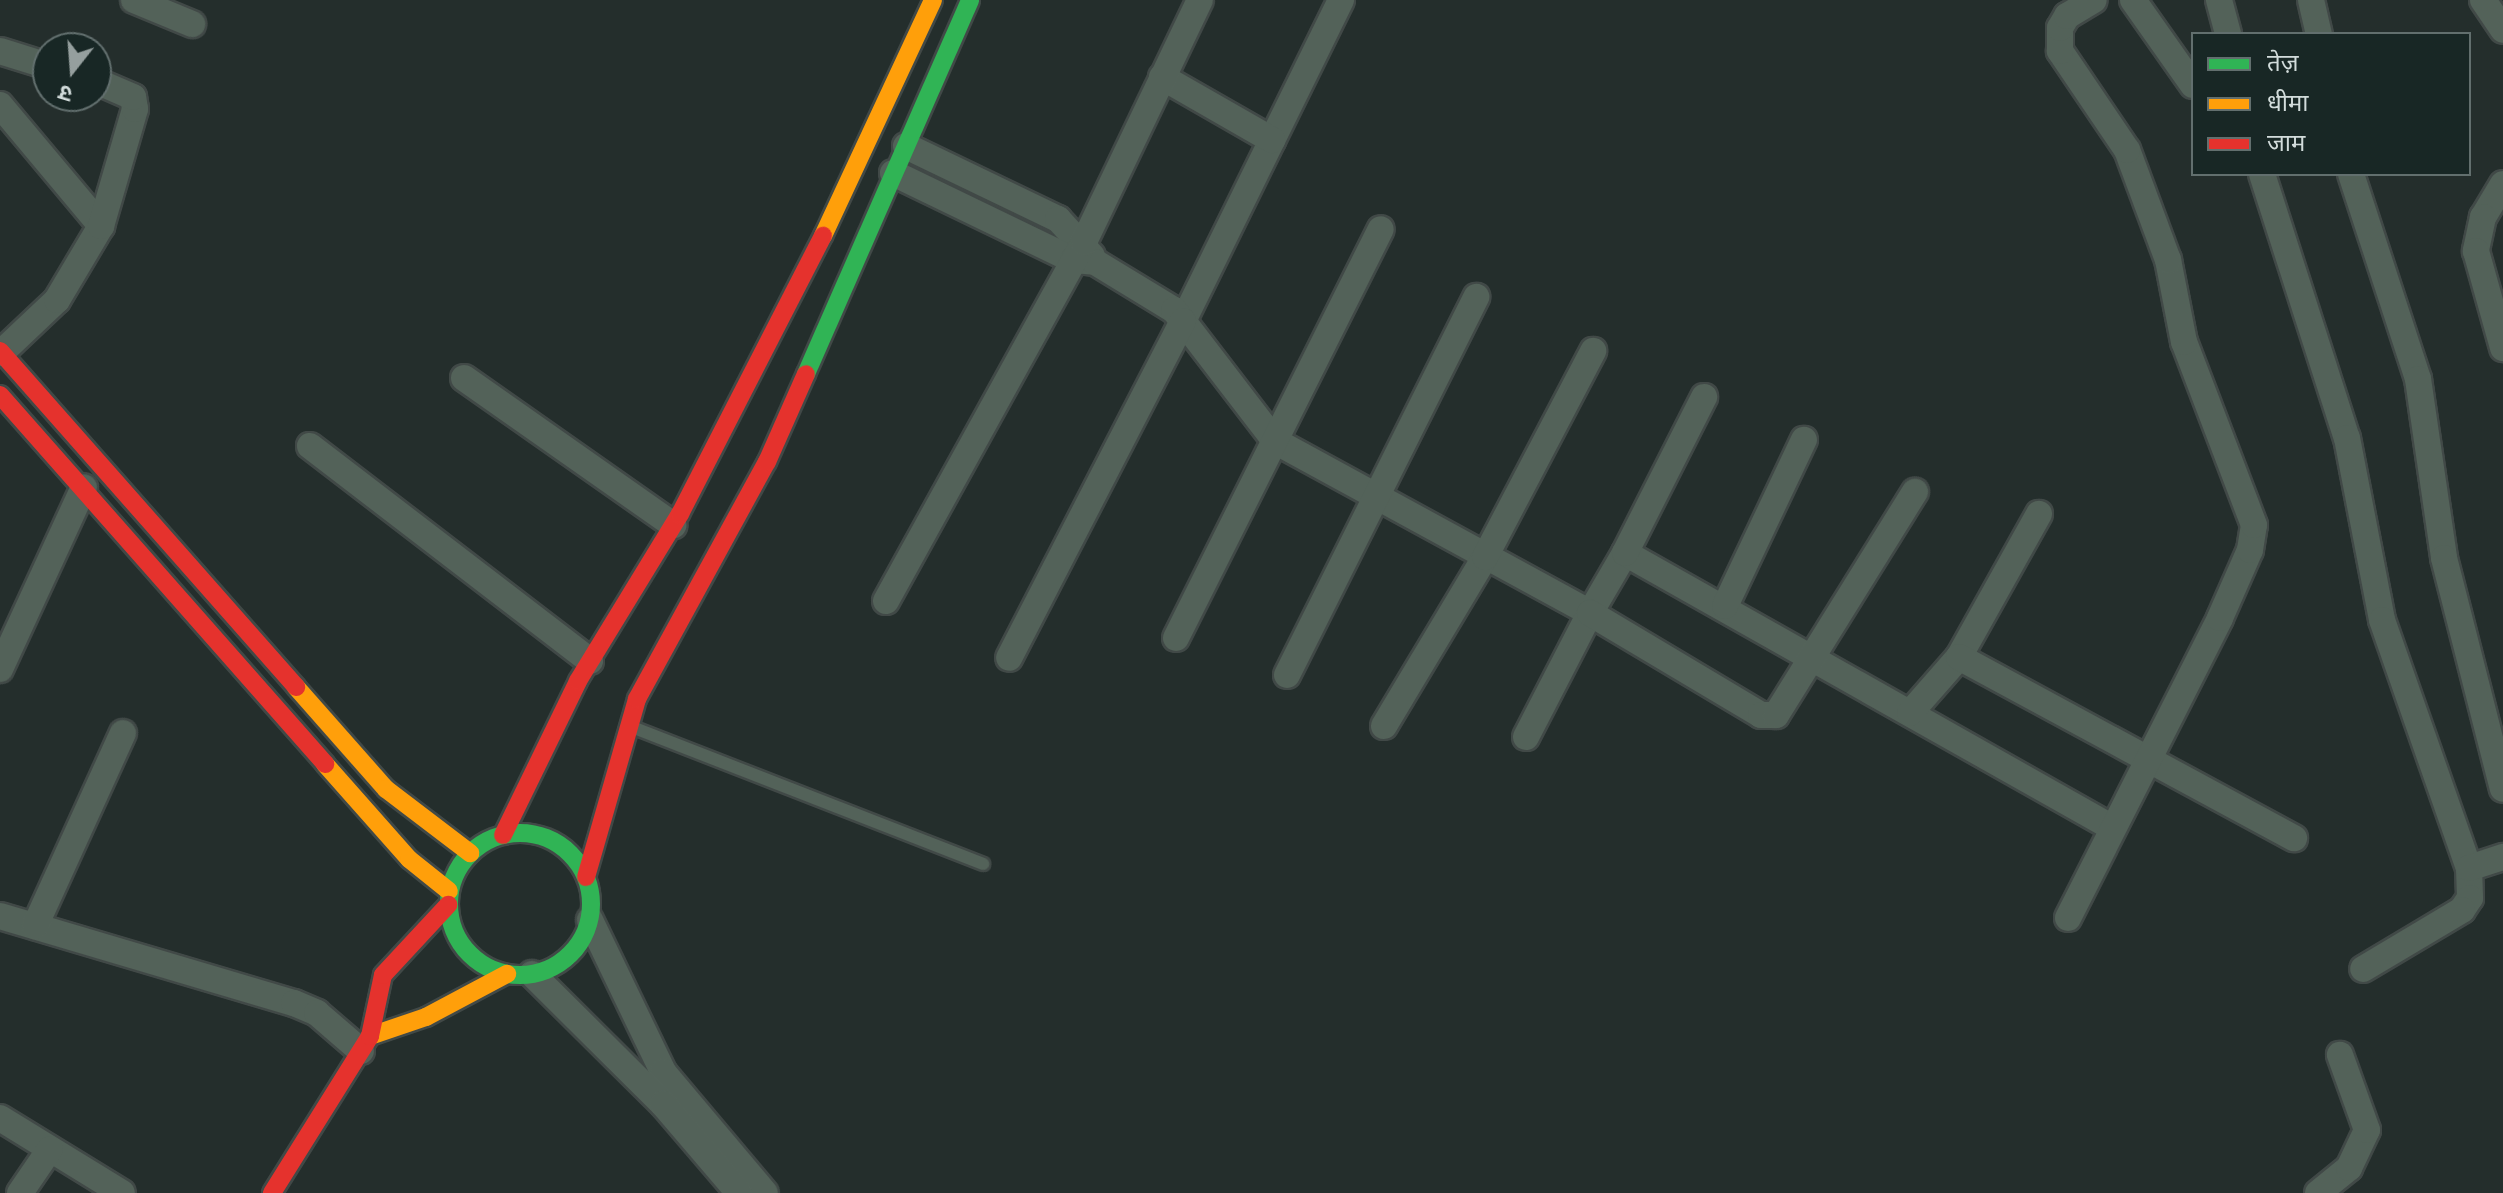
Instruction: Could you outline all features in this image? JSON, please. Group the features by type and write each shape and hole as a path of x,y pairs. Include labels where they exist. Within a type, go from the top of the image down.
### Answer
{"street":[{"path":"134,0 192,24"},
{"path":"503,835 590,661 673,525 865,155 933,0"},
{"path":"765,1193 663,1072 590,920 586,877 637,699 767,462 970,0"},
{"path":"886,601 1084,255 1162,77 1200,0"},
{"path":"1009,658 1183,321 1341,0"},
{"path":"2068,918 2232,591 2250,550 2254,525 2184,342 2168,260 2127,150 2060,51 2060,28 2094,0"},
{"path":"2133,0 2191,82"},
{"path":"2219,0 2227,32"},
{"path":"2311,0 2319,32"},
{"path":"2483,0 2503,30"},
{"path":"0,51 32,61"},
{"path":"1162,77 1272,140"},
{"path":"112,88 133,97 135,109 101,226 57,300 0,352 386,789 470,853"},
{"path":"0,105 101,226"},
{"path":"906,146 1058,219 1084,255"},
{"path":"893,173 1084,255 1174,310 1275,441 1590,613 1761,715 1776,715 1785,707 1915,492"},
{"path":"2263,176 2347,438 2382,620 2469,868 2470,898 2462,910 2363,969"},
{"path":"2352,176 2418,379 2444,558 2496,735 2503,789"},
{"path":"2503,184 2483,217 2476,251 2498,307 2503,348"},
{"path":"1176,638 1381,229"},
{"path":"1287,675 1476,297"},
{"path":"1384,726 1485,557 1593,351"},
{"path":"464,378 673,525"},
{"path":"0,395 117,524 409,859 449,898 453,929 465,949 484,965 519,974 663,1104 739,1193"},
{"path":"1526,737 1704,397"},
{"path":"1725,606 1804,440"},
{"path":"310,446 590,661"},
{"path":"0,669 7,634 84,487"},
{"path":"117,524 136,506"},
{"path":"1910,713 1959,657 2039,514"},
{"path":"1625,553 1725,606 1812,660 2111,827"},
{"path":"1959,657 2294,838"},
{"path":"35,926 123,733"},
{"path":"272,1193 365,1044 383,975 449,898 470,853 503,835 528,833 552,840 573,856 586,877"},
{"path":"2469,868 2503,857"},
{"path":"0,916 294,1003 317,1013 365,1044"},
{"path":"365,1044 519,974 569,955 590,920"},
{"path":"2318,1193 2349,1168 2367,1130 2340,1055"},
{"path":"0,1118 122,1193"},
{"path":"20,1193 50,1149"}],"lane":[{"path":"629,726 983,864"}],"traffic: fast":[{"path":"806,374 970,0"},
{"path":"520,833 547,839 570,854 585,877 591,904 585,931 570,954 547,969 520,975 493,969 470,954 455,931 449,904 455,877 470,854 493,839 520,833"}],"traffic: slow":[{"path":"823,236 933,0"},
{"path":"296,687 386,789 470,853"},
{"path":"325,764 409,859 449,891"},
{"path":"370,1036 426,1017 507,974"}],"traffic: jam":[{"path":"503,835 578,681 680,514 823,236"},
{"path":"0,351 296,687"},
{"path":"586,877 637,699 767,462 806,374"},
{"path":"0,395 325,764"},
{"path":"272,1193 370,1036 383,975 448,905"}]}
